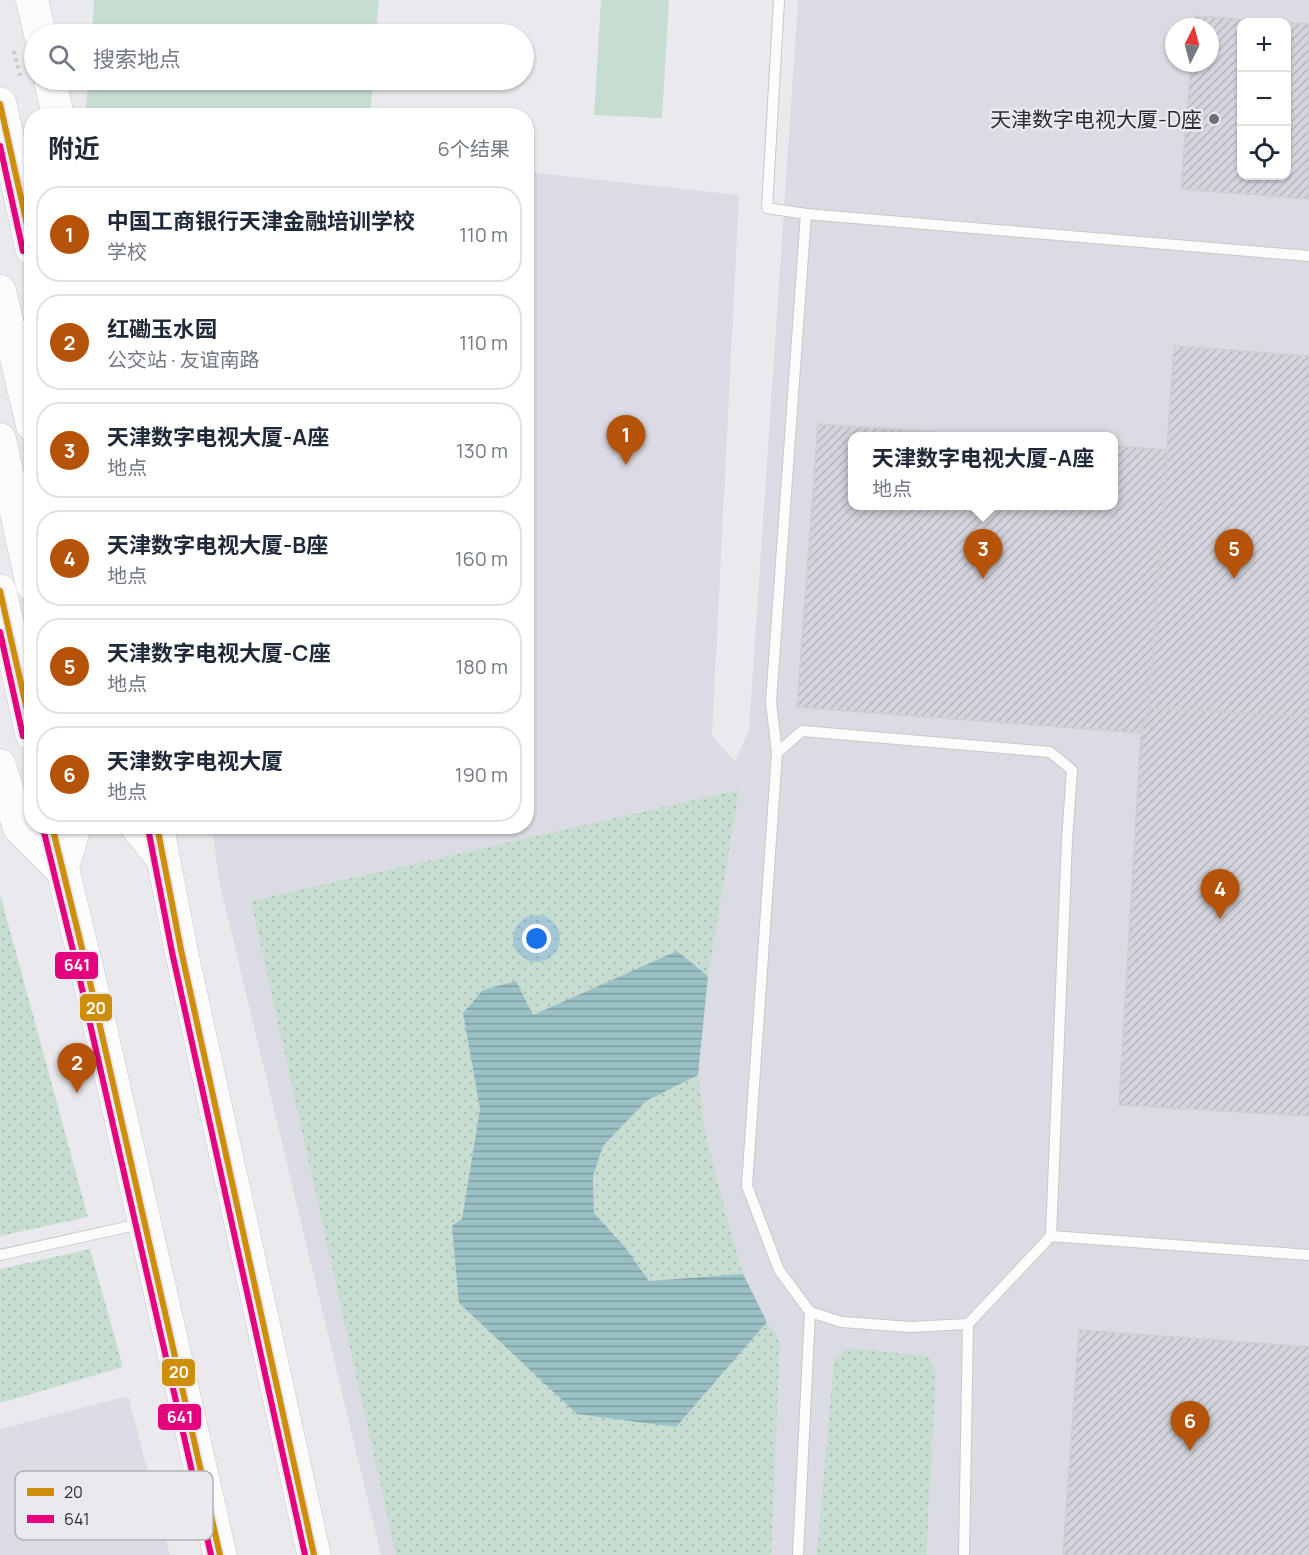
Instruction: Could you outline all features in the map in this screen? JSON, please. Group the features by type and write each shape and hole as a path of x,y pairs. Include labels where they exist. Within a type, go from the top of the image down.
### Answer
{"main road":[{"path":"24,90 25,108"},
{"path":"0,591 24,698"},
{"path":"54,834 87,969 201,1471"},
{"path":"159,834 181,950 314,1555"},
{"path":"213,1525 220,1555"}],"street":[{"path":"28,24 32,0"},
{"path":"24,90 48,108"},
{"path":"0,291 24,392"},
{"path":"0,439 24,548"},
{"path":"0,765 19,828 24,833"},
{"path":"25,834 62,871 73,834"},
{"path":"142,834 164,861"},
{"path":"164,861 170,834"}],"lane":[{"path":"779,0 767,208 806,214 1309,256"},
{"path":"806,214 771,702 777,753 747,1186 779,1270 810,1312 842,1322 910,1327 968,1324"},
{"path":"777,753 802,731 1050,752 1072,770 1067,840 1052,1236 968,1324 964,1555"},
{"path":"0,1255 143,1223"},
{"path":"1052,1236 1309,1255"},
{"path":"798,1555 810,1312"}],"shaded area":[{"path":"798,0 1309,0 1309,1555 381,1555 219,881 213,834 534,834 534,173 739,195 712,736 735,761 749,730"},
{"path":"128,1396 148,1471 15,1471 15,1540 166,1540 170,1555 0,1555 0,1429"}],"green space":[{"path":"94,0 379,0 377,24 93,24"},
{"path":"601,0 669,0 662,118 594,115"},
{"path":"87,90 372,90 371,108 86,108"},
{"path":"739,790 708,976 677,951 533,1015 463,1013 480,1108 462,1219 676,1427 767,1322 780,1341 771,1555 396,1555 251,901"},
{"path":"0,894 88,1217 0,1236"},
{"path":"698,1075 704,1128 743,1274 649,1281 625,1247 594,1213 593,1176 603,1146 646,1101"},
{"path":"90,1249 123,1367 0,1403 0,1269"},
{"path":"848,1348 928,1356 936,1373 926,1555 817,1555 834,1359"}],"water":[{"path":"677,951 708,976 698,1075 646,1101 603,1146 593,1176 594,1213 625,1247 649,1281 743,1274 767,1322 676,1427 577,1414 459,1303 452,1226 462,1219 480,1109 463,1013 483,990 516,981 533,1015"}],"building":[{"name":"天津数字电视大厦-D座","path":"1195,16 1237,19 1237,180 1291,180 1291,23 1309,24 1309,199 1181,189 1190,72 1219,72 1219,18 1195,18"},
{"path":"1174,346 1309,356 1309,717 1149,708"},
{"path":"818,424 931,432 848,432 848,510 1118,510 1118,446 1168,450 1149,708 1141,733 797,707"},
{"path":"1149,708 1309,717 1309,1116 1119,1105 1141,733"},
{"path":"1079,1330 1309,1347 1309,1555 1063,1555"}],"transit line":[{"name":"20","path":"0,104 24,211"},
{"name":"641","path":"0,146 23,251"},
{"name":"20","path":"0,591 24,697"},
{"name":"641","path":"0,632 23,736"},
{"name":"641","path":"44,834 192,1471"},
{"name":"20","path":"54,834 87,969 201,1471"},
{"name":"641","path":"149,834 172,952 305,1555"},
{"name":"20","path":"159,834 181,950 314,1555"},
{"name":"20","path":"213,1524 220,1555"},
{"name":"641","path":"208,1540 211,1555"}],"place":[{"name":"天津数字电视大厦-D座","path":"1214,119"},
{"name":"中国工商银行天津金融培训学校","path":"626,465"},
{"name":"天津数字电视大厦-A座","path":"983,579"},
{"name":"天津数字电视大厦-C座","path":"1234,579"},
{"name":"天津数字电视大厦-B座","path":"1220,919"},
{"name":"红磡玉水园","path":"77,1093"},
{"name":"天津数字电视大厦","path":"1190,1451"}]}
